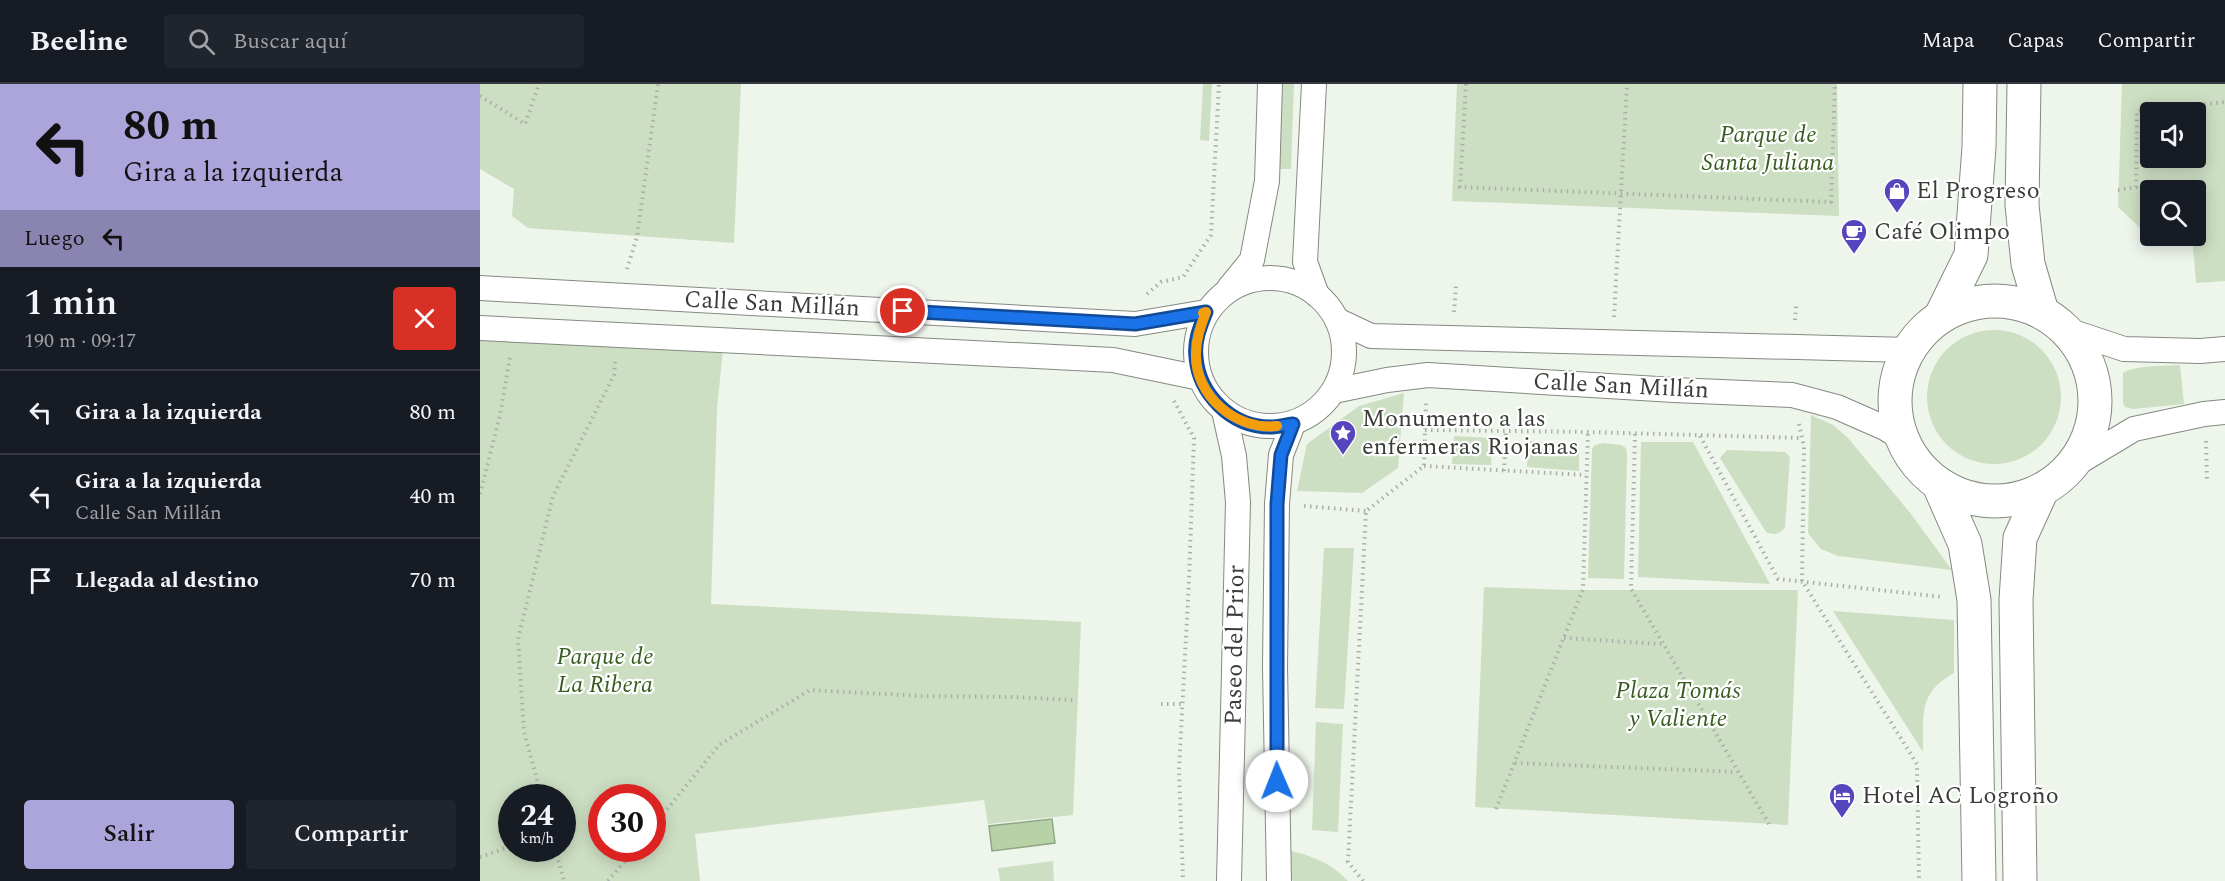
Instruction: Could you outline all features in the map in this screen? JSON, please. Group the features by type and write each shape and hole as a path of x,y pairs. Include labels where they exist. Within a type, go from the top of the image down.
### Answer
{"main road":[{"path":"1941,316 1971,255 1979,147 1980,84"},
{"path":"1939,486 1971,500 1989,502 2024,498 2040,492 2074,465 2091,435 2096,399 2089,365 2054,321 2028,264 2022,205 2024,84"},
{"path":"1979,881 1974,600 1965,544 1939,486 1909,454 1896,425 1894,404 1897,375 1908,350 1924,329 1958,307 1992,300 2054,321"},
{"path":"2020,881 2016,600 2020,538 2040,492"}],"street":[{"path":"1226,291 1248,281 1272,278 1296,282 1317,295 1328,306 1336,320 1344,344 1342,368 1334,391 1309,416 1293,424 1269,427 1245,423 1224,411 1209,396 1200,378 1195,356 1198,333 1206,312 1252,260 1267,182 1270,84"},
{"path":"1314,84 1305,262 1317,295"},
{"name":"Calle San Millán","path":"480,288 1135,324 1206,312"},
{"name":"Calle San Millán","path":"1336,320 1371,336 1908,350"},
{"path":"2054,321 2124,349 2200,351 2225,349"},
{"name":"Calle San Millán","path":"480,328 1113,360 1200,378"},
{"name":"Calle San Millán","path":"1334,391 1387,380 1428,375 1792,395 1837,407 1885,428 1902,439"},
{"name":"Paseo del Prior","path":"1224,411 1234,456 1238,502 1229,881"},
{"path":"2074,465 2134,429 2214,413"},
{"name":"Paseo del Prior","path":"1279,881 1275,666 1277,504 1281,455 1293,424"}],"path":[{"path":"480,96 525,124 539,84"},
{"path":"618,296 637,237 658,84"},
{"path":"1135,324 1138,301 1161,282 1183,277 1211,236 1218,84"},
{"path":"1466,84 1460,187 1831,202 1835,84"},
{"path":"1613,342 1627,84"},
{"path":"2118,190 2136,187 2137,111 2225,102"},
{"path":"538,784 524,732 518,639 553,496 614,375 617,335"},
{"path":"480,494 500,415 511,353"},
{"path":"1424,466 1428,375"},
{"path":"1792,395 1804,447 1802,581 1917,764 1919,881"},
{"path":"1173,399 1194,438 1179,770 1183,881"},
{"path":"2207,479 2214,413"},
{"path":"1425,430 1802,438"},
{"path":"1504,471 1506,431"},
{"path":"1496,809 1583,590 1588,432"},
{"path":"1635,434 1630,590 1769,824"},
{"path":"1700,436 1778,579 1974,600"},
{"path":"1277,504 1366,511 1424,466 1586,476"},
{"path":"1364,881 1348,862 1366,511"},
{"path":"1564,638 1662,644"},
{"path":"666,811 719,745 810,690 1073,700"},
{"path":"1161,704 1181,704"},
{"path":"1515,763 1738,772"},
{"path":"480,857 498,851"},
{"path":"559,862 564,881"},
{"path":"608,881 624,862"}],"green space":[{"path":"480,84 741,84 734,243 528,228 512,216 514,189 480,169"},
{"path":"1203,84 1212,84 1209,141 1200,140"},
{"path":"1280,84 1294,84 1291,169 1276,169"},
{"name":"Parque de Santa Juliana","path":"1457,84 1837,84 1839,216 1452,201"},
{"path":"2122,84 2225,84 2225,281 2196,283 2193,246 2206,246 2206,180 2140,180 2140,228 2118,207"},
{"name":"Parque de La Ribera","path":"480,329 723,350 717,409 711,604 1081,622 1073,815 988,824 984,800 695,834 700,881 480,881"},
{"path":"1994,330 2020,335 2041,350 2056,371 2061,397 2056,423 2041,444 2020,459 1994,464 1968,459 1947,444 1932,423 1927,397 1932,371 1947,350 1968,335"},
{"path":"2180,365 2184,404 2133,409 2125,407 2123,373 2142,367"},
{"path":"1404,393 1398,468 1362,493 1297,491 1307,444 1359,406"},
{"path":"1811,415 1833,425 1848,438 1911,514 1952,570 1838,556 1821,549 1808,533"},
{"path":"1454,436 1492,438 1491,465 1452,464"},
{"path":"1528,441 1579,444 1579,471 1527,467"},
{"path":"1641,442 1693,442 1770,584 1638,577"},
{"path":"1604,443 1621,445 1626,448 1624,579 1588,578 1592,449 1595,445"},
{"path":"1727,450 1785,452 1790,457 1785,528 1780,532 1774,534 1766,532 1720,458"},
{"path":"1324,548 1354,548 1344,709 1315,708"},
{"name":"Plaza Tomás y Valiente","path":"1484,587 1570,590 1798,590 1788,825 1475,807"},
{"path":"1833,611 1954,620 1954,673 1942,681 1928,697 1923,716 1923,752"},
{"path":"1316,722 1343,724 1338,832 1312,830"},
{"path":"1288,850 1321,861 1335,869 1348,881 1293,881 1289,872"},
{"path":"1053,861 1054,881 1000,881 998,868"}],"shaded area":[{"path":"1052,819 1055,843 992,851 989,826"}],"slow traffic":[{"path":"1203,313 1206,312 1198,333 1195,356 1200,378 1209,396 1224,411 1245,423 1277,426"}],"place":[{"name":"El Progreso","path":"1897,214"},
{"name":"Café Olimpo","path":"1854,255"},
{"name":"Monumento a las enfermeras Riojanas","path":"1343,456"},
{"name":"Hotel AC Logroño","path":"1842,819"}],"route":[{"path":"903,311 1135,324 1206,312 1198,333 1195,356 1200,378 1209,396 1224,411 1245,423 1269,427 1293,424 1281,455 1277,504 1275,666 1277,781"}]}
